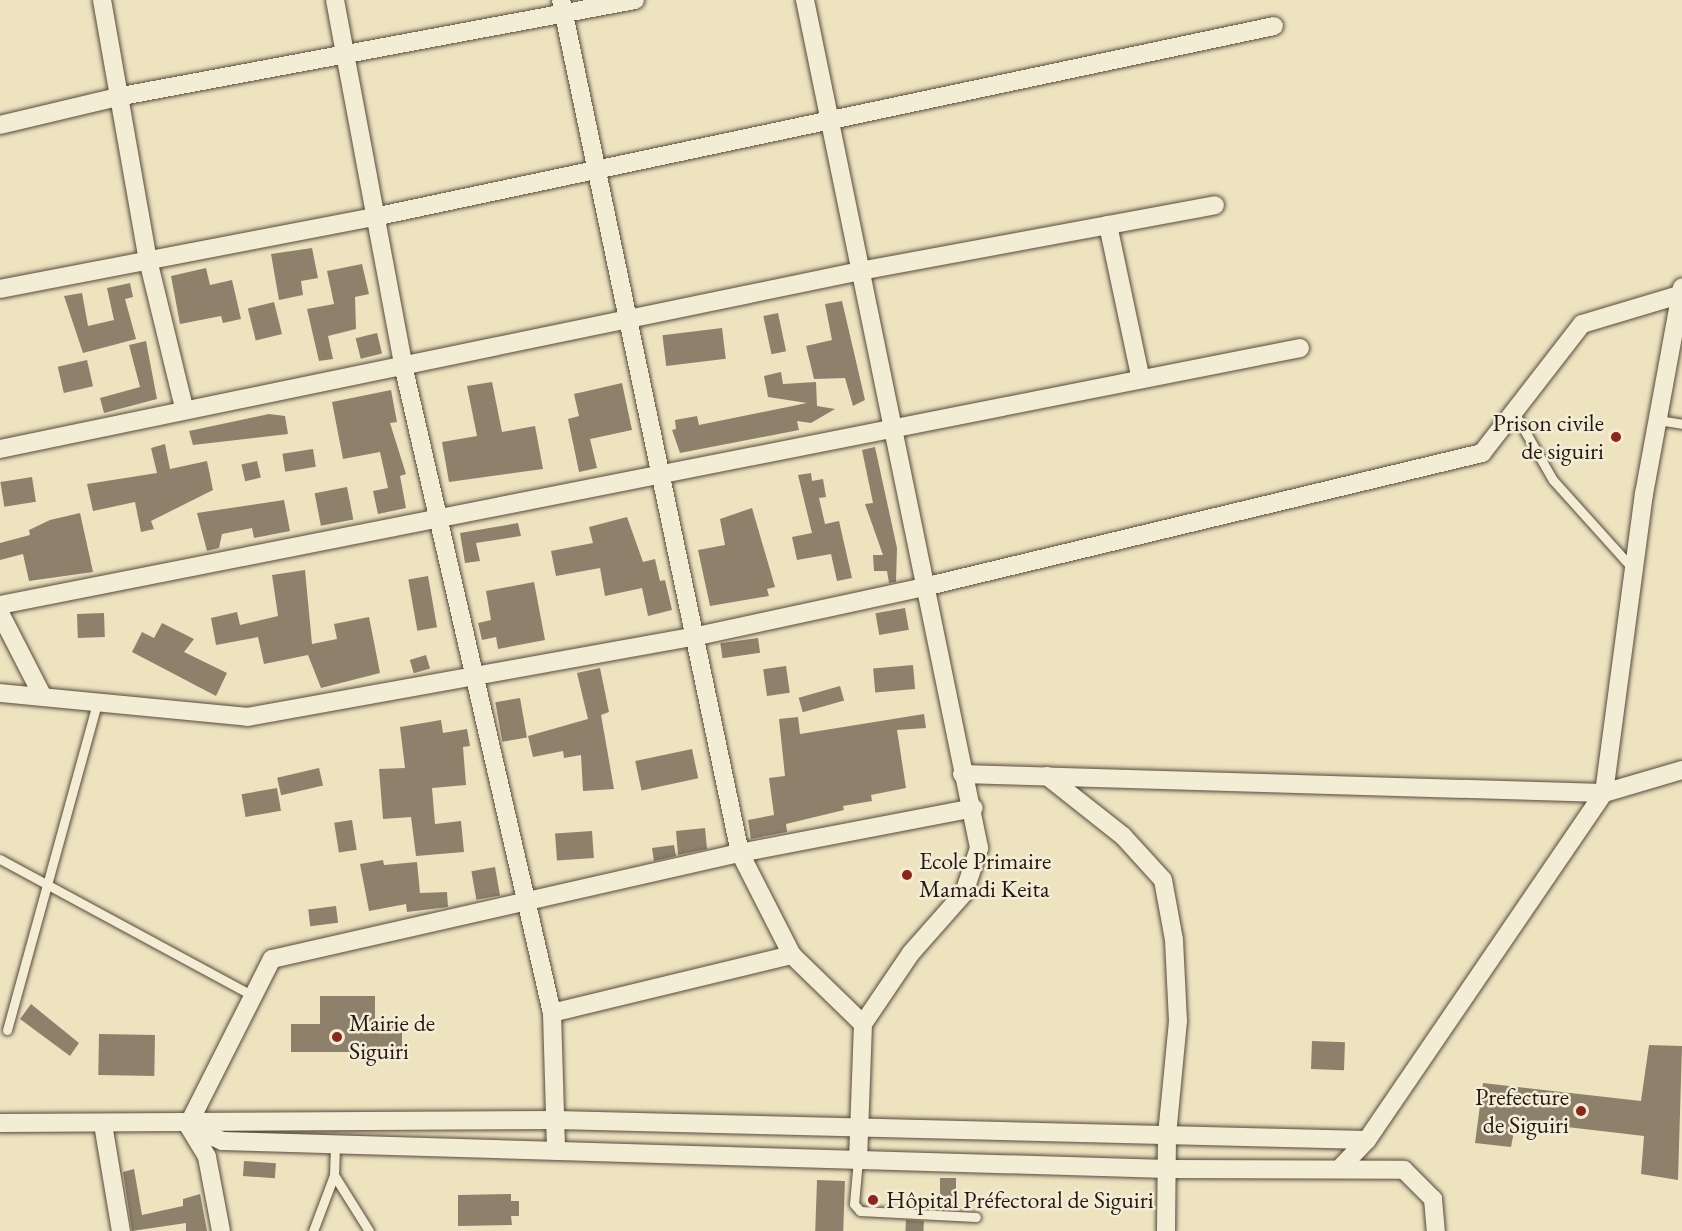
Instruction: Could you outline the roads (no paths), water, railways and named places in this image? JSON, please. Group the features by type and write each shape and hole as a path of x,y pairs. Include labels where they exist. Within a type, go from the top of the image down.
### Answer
{"street":[{"path":"102,0 122,96 148,260 184,408"},
{"path":"334,0 403,365 524,901 552,1013 556,1151"},
{"path":"0,125 122,96 345,56 563,7 635,0"},
{"path":"805,0 825,117 860,271 962,774 974,808 979,848 964,893 911,953 863,1024 858,1160"},
{"path":"563,7 740,853 792,955 863,1024"},
{"path":"0,289 375,217 825,117 1274,26"},
{"path":"0,449 184,408 860,271 1215,205"},
{"path":"1108,225 1140,376"},
{"path":"1342,1166 1367,1140 1604,793 1634,570 1682,287"},
{"path":"0,693 247,717 693,637 924,587 1482,453 1582,324 1682,294"},
{"path":"0,605 438,516 892,429 1140,376 1300,348"},
{"path":"0,613 43,697"},
{"path":"962,774 1604,793 1682,770"},
{"path":"1047,776 1123,836 1163,880 1174,940 1178,1021 1167,1136 1166,1231"},
{"path":"188,1125 272,959 740,853 974,808"},
{"path":"552,1013 792,955"},
{"path":"0,1122 188,1125 214,1119 556,1120 1367,1140"},
{"path":"103,1124 121,1231"},
{"path":"188,1125 223,1141 1168,1169 1342,1166 1404,1170 1433,1199 1436,1231"},
{"path":"188,1125 207,1157 221,1231"}],"lane":[{"path":"1514,412 1553,480 1634,570"},
{"path":"1658,420 1682,424"},
{"path":"7,1030 44,883 97,704"},
{"path":"0,859 253,996"},
{"path":"313,1231 334,1175 335,1144"},
{"path":"858,1160 854,1204 860,1212 976,1217"},
{"path":"334,1175 369,1231"}],"place":[{"name":"Prison civile de siguiri","path":"1616,437"},
{"name":"Ecole Primaire Mamadi Keita","path":"907,875"},
{"name":"Mairie de Siguiri","path":"337,1037"},
{"name":"Prefecture de Siguiri","path":"1581,1111"},
{"name":"Hôpital Préfectoral de Siguiri","path":"873,1200"}]}
